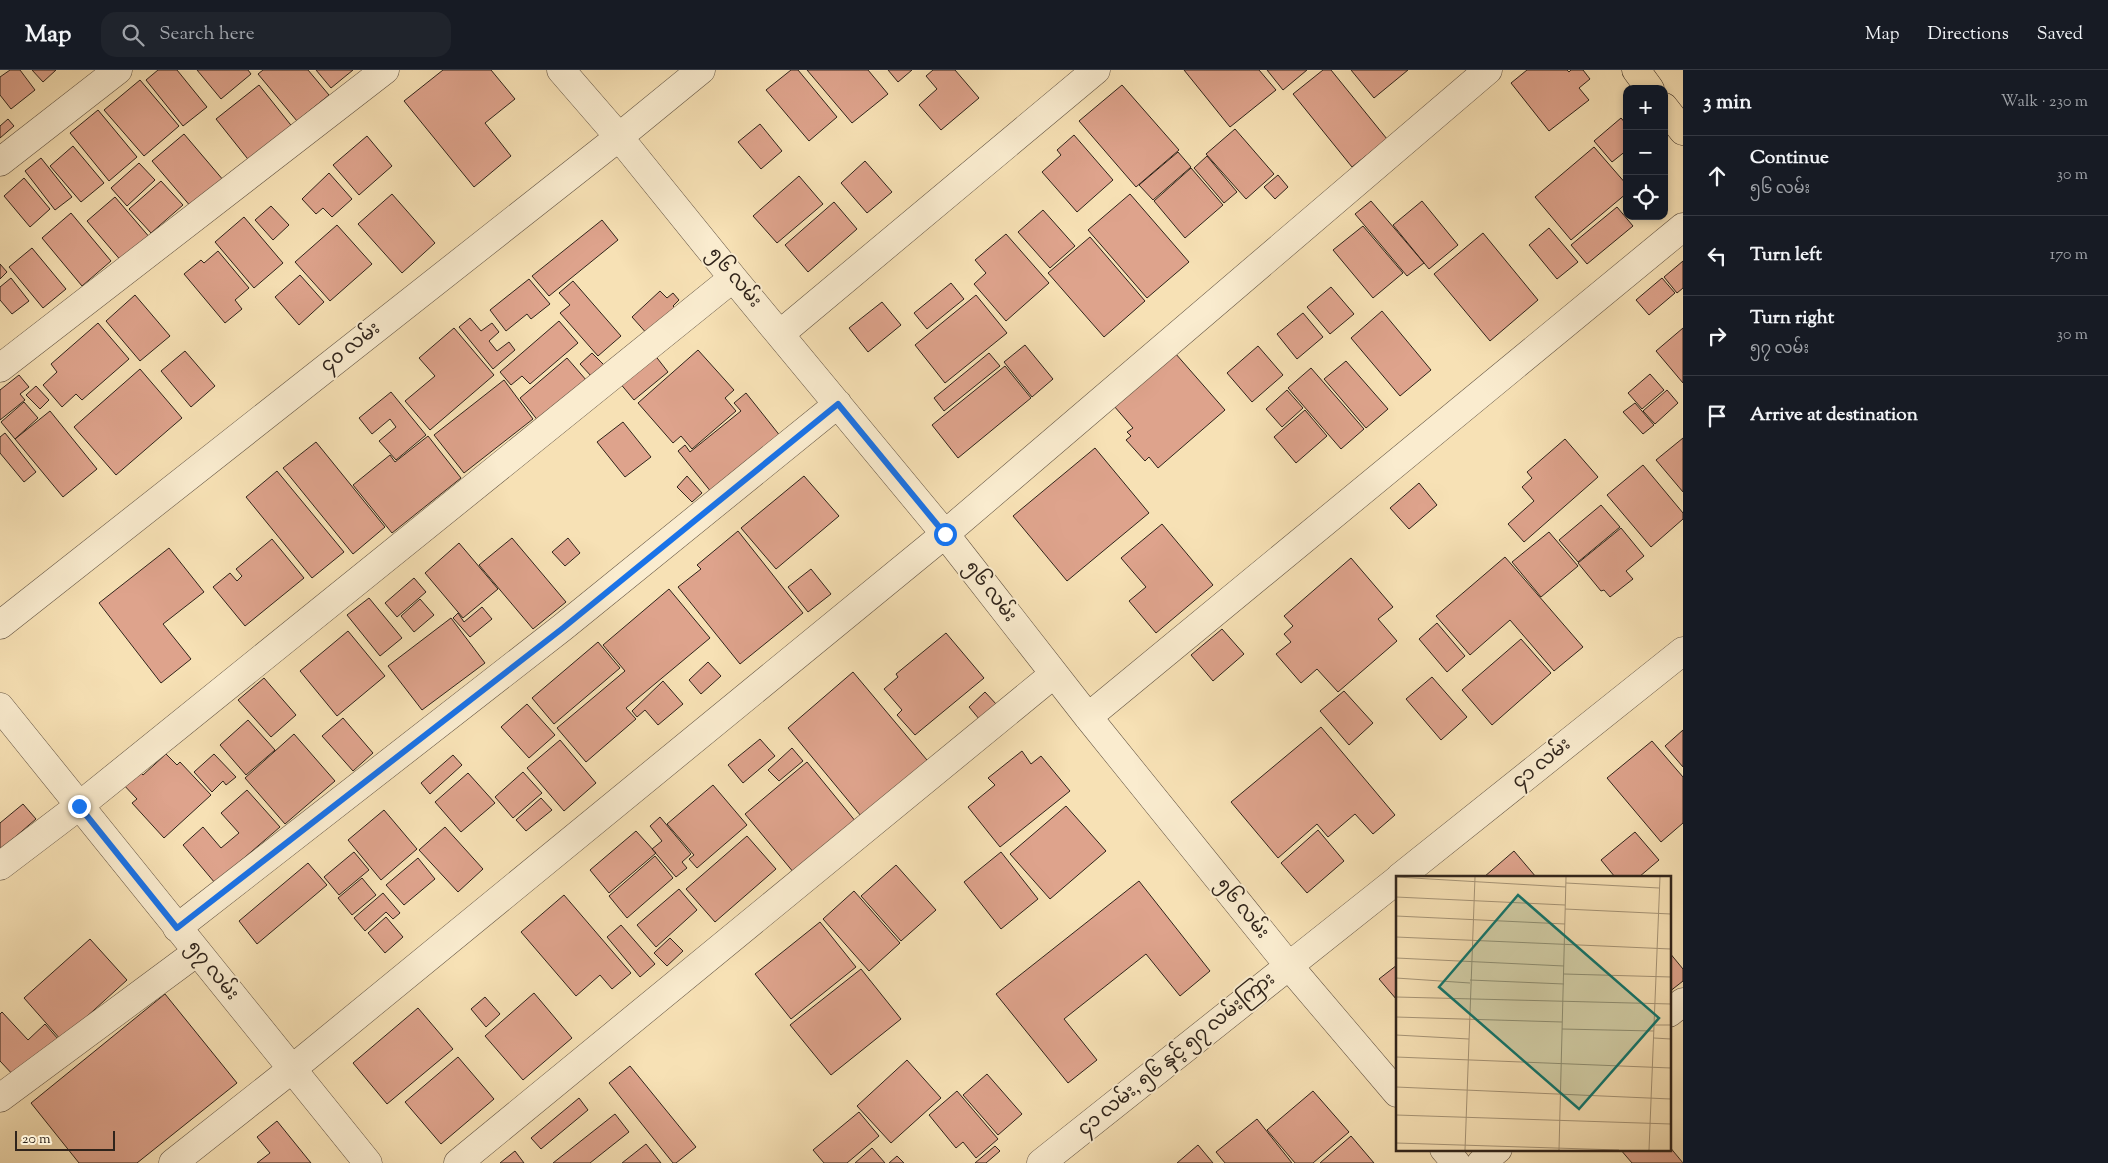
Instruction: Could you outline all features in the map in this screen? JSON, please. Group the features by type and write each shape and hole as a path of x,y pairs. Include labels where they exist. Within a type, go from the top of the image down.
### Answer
{"main road":[{"path":"1636,70 1647,85"},
{"path":"1668,112 1683,131"}],"street":[{"path":"0,162 118,70"},
{"path":"0,368 385,70"},
{"name":"၅၆ လမ်း","path":"561,70 619,137 945,534 1088,717 1288,966 1396,1092"},
{"name":"၄၀ လမ်း","path":"0,625 619,137 701,70"},
{"path":"780,334 1096,70"},
{"path":"173,1163 292,1069 945,534 1488,70"},
{"path":"1088,717 1683,226"},
{"path":"0,866 79,806 733,278"},
{"path":"177,928 563,628 838,404"},
{"name":"၄၁ လမ်း","path":"1401,876 1683,651"},
{"path":"458,1163 1054,674"},
{"name":"၅၇ လမ်း","path":"0,707 368,1163"},
{"path":"1288,966 1396,881"},
{"path":"0,1098 197,952"},
{"name":"၄၁ လမ်း, ၅၆ နှင့် ၅၇ လမ်းကြား","path":"1041,1163 1288,966"},
{"path":"1670,1012 1683,1002"},
{"path":"1445,1150 1456,1163"},
{"path":"1481,1163 1497,1150"}],"building":[{"path":"10,70 20,70 35,90 11,109 0,95 0,77"},
{"path":"32,70 56,70 43,82"},
{"path":"158,70 177,70 207,107 183,126 146,80"},
{"path":"197,70 248,70 251,74 221,99"},
{"path":"263,70 308,70 329,95 297,121 258,74"},
{"path":"316,70 353,70 331,88"},
{"path":"443,70 491,70 515,99 485,123 511,156 474,187 404,101"},
{"path":"791,70 798,70 837,117 809,141 766,90"},
{"path":"807,70 868,70 888,94 852,123"},
{"path":"888,70 912,70 898,82"},
{"path":"933,70 955,70 979,98 941,130 919,105 937,89 926,76"},
{"path":"1184,70 1259,70 1276,90 1230,127"},
{"path":"1267,70 1307,70 1283,90"},
{"path":"1323,70 1331,70 1387,139 1352,167 1293,94"},
{"path":"1351,70 1408,70 1374,98"},
{"path":"1527,70 1567,70 1569,72 1571,70 1583,70 1590,79 1579,88 1589,100 1549,131 1511,83"},
{"path":"140,80 179,126 144,156 104,110"},
{"path":"259,85 294,129 251,163 216,119"},
{"path":"1122,85 1179,150 1136,187 1079,121"},
{"path":"98,110 137,157 109,181 70,133"},
{"path":"1621,118 1623,120 1623,153 1612,162 1594,141"},
{"path":"8,119 14,126 0,138 0,126"},
{"path":"760,124 782,151 761,169 738,142"},
{"path":"1235,129 1274,174 1246,199 1206,154"},
{"path":"184,134 224,181 192,208 152,161"},
{"path":"1074,135 1113,180 1077,212 1042,172 1061,155 1057,150"},
{"path":"367,136 392,166 359,195 333,165"},
{"path":"73,146 104,183 81,202 50,166"},
{"path":"1594,147 1623,180 1623,196 1571,240 1535,197"},
{"path":"1178,152 1191,167 1153,200 1139,185"},
{"path":"1207,156 1237,192 1224,203 1194,168"},
{"path":"41,158 72,197 55,210 25,171"},
{"path":"865,161 892,192 867,213 841,183"},
{"path":"139,163 155,180 127,206 111,188"},
{"path":"1191,168 1223,205 1185,238 1154,201"},
{"path":"329,173 352,199 332,217 323,208 316,214 302,199"},
{"path":"1278,175 1288,187 1275,199 1264,187"},
{"path":"799,176 823,204 777,243 753,216"},
{"path":"24,178 50,209 30,227 4,196"},
{"path":"161,181 183,205 151,233 129,209"},
{"path":"392,194 435,243 402,273 358,224"},
{"path":"1130,194 1189,262 1147,298 1088,230"},
{"path":"115,197 151,239 123,263 87,221"},
{"path":"1371,201 1424,263 1407,276 1355,214"},
{"path":"1422,201 1458,245 1429,269 1393,225"},
{"path":"834,202 857,229 808,272 785,245"},
{"path":"271,206 289,225 273,240 255,220"},
{"path":"1617,207 1623,214 1623,220 1628,220 1633,226 1587,264 1571,245"},
{"path":"1043,210 1075,246 1050,268 1018,232"},
{"path":"71,213 111,261 82,286 42,238"},
{"path":"244,217 283,263 254,288 215,242"},
{"path":"602,220 618,240 549,296 532,276"},
{"path":"337,225 372,264 330,301 295,262"},
{"path":"1363,226 1403,273 1373,298 1333,250"},
{"path":"1549,228 1578,262 1557,279 1529,245"},
{"path":"1483,233 1538,300 1490,341 1434,274"},
{"path":"1006,234 1049,283 1006,321 974,284 986,273 975,260"},
{"path":"1090,237 1145,301 1104,337 1048,273"},
{"path":"32,248 66,289 43,308 9,267"},
{"path":"218,251 249,288 235,300 242,309 225,323 184,274 201,260 204,263"},
{"path":"1683,261 1683,288 1677,293 1664,277"},
{"path":"0,264 7,272 0,279"},
{"path":"300,275 324,302 299,325 275,297"},
{"path":"11,278 29,301 12,314 0,300 0,287"},
{"path":"1662,278 1675,293 1649,315 1636,300"},
{"path":"529,279 550,304 531,319 527,314 506,331 490,310"},
{"path":"573,281 621,336 598,356 560,313 570,305 559,293"},
{"path":"951,283 964,299 927,329 914,313"},
{"path":"1331,287 1354,314 1330,334 1307,307"},
{"path":"660,291 667,298 673,293 679,300 673,306 678,311 649,336 632,317"},
{"path":"135,295 170,336 140,361 106,321"},
{"path":"976,295 1007,333 945,383 915,345"},
{"path":"882,302 901,325 868,352 849,328"},
{"path":"1382,311 1431,370 1400,396 1351,338"},
{"path":"1303,313 1323,337 1297,359 1277,334"},
{"path":"470,318 481,331 492,323 499,332 489,341 497,351 509,342 515,350 493,369 459,327"},
{"path":"559,321 578,343 530,384 522,376 511,385 500,372"},
{"path":"98,323 129,359 82,400 76,394 62,407 43,385 57,372 51,364"},
{"path":"454,328 494,375 430,430 405,401 435,376 419,358"},
{"path":"1683,328 1683,383 1656,351"},
{"path":"1025,345 1053,379 1032,397 1004,362"},
{"path":"1258,346 1283,375 1252,402 1227,373"},
{"path":"698,350 734,390 725,398 736,411 692,449 681,436 673,443 638,403"},
{"path":"185,351 215,386 191,407 161,371"},
{"path":"592,353 605,366 592,377 580,364"},
{"path":"989,353 1000,366 944,411 934,398"},
{"path":"1175,353 1225,410 1158,468 1149,457 1145,461 1126,440 1131,436 1127,432 1133,428 1114,406"},
{"path":"654,354 668,372 634,400 619,382"},
{"path":"567,358 587,381 539,422 520,398"},
{"path":"1346,361 1388,409 1366,428 1324,379"},
{"path":"1005,366 1031,398 958,458 932,425"},
{"path":"1311,368 1364,429 1341,449 1288,388"},
{"path":"140,369 182,418 116,475 74,427"},
{"path":"1650,374 1664,390 1642,409 1628,393"},
{"path":"19,375 29,387 20,394 25,400 0,420 0,390"},
{"path":"504,380 533,419 464,473 434,435"},
{"path":"36,386 49,400 40,409 26,395"},
{"path":"1287,390 1303,408 1282,427 1266,409"},
{"path":"1667,390 1678,403 1655,424 1643,411"},
{"path":"391,392 426,435 396,460 379,441 396,427 390,419 372,434 359,418"},
{"path":"746,393 781,437 712,493 678,451 685,445 690,452 741,411 734,403"},
{"path":"24,402 38,418 15,439 1,422"},
{"path":"1635,403 1654,425 1643,434 1623,412"},
{"path":"1305,410 1327,436 1296,463 1274,437"},
{"path":"50,411 97,469 63,497 15,439"},
{"path":"623,422 651,457 625,477 597,442"},
{"path":"5,433 36,472 24,482 0,453 0,437"},
{"path":"428,436 461,478 392,533 353,485 390,455 395,462"},
{"path":"1683,438 1683,492 1656,460"},
{"path":"1565,439 1598,477 1524,542 1508,524 1534,501 1522,487 1532,478 1527,472"},
{"path":"316,442 385,527 353,554 283,468"},
{"path":"1095,448 1149,513 1067,581 1013,516"},
{"path":"1643,465 1683,513 1683,519 1651,547 1607,495"},
{"path":"277,471 344,552 312,578 246,497"},
{"path":"687,476 702,493 692,502 677,487"},
{"path":"804,476 839,516 776,569 741,528"},
{"path":"1419,483 1437,505 1409,529 1390,508"},
{"path":"1601,505 1620,527 1578,562 1559,540"},
{"path":"1162,524 1213,585 1156,633 1129,601 1146,587 1121,558"},
{"path":"1621,528 1644,556 1626,571 1633,579 1610,597 1604,590 1601,591 1578,563"},
{"path":"738,531 803,613 740,664 678,587 701,569 697,565"},
{"path":"1549,532 1578,566 1541,597 1512,562"},
{"path":"512,538 566,602 533,629 479,565"},
{"path":"568,538 580,553 565,566 552,552"},
{"path":"272,539 304,578 245,626 213,587 230,573 237,581 242,576 236,569"},
{"path":"459,543 498,589 463,618 425,573"},
{"path":"169,548 204,592 163,624 191,659 161,683 99,603"},
{"path":"1505,557 1583,647 1554,671 1510,620 1470,655 1436,616"},
{"path":"1351,558 1393,607 1378,619 1397,641 1338,692 1317,669 1301,683 1276,654 1291,642 1284,634 1293,626 1284,616"},
{"path":"811,569 831,594 808,612 788,587"},
{"path":"414,578 426,592 397,617 385,603"},
{"path":"669,589 710,638 626,708 636,719 586,762 557,728 625,671 603,645"},
{"path":"369,598 402,638 380,656 347,615"},
{"path":"420,599 434,615 414,632 401,616"},
{"path":"482,607 492,619 470,637 453,618 458,613 464,622"},
{"path":"451,618 485,663 422,710 388,666"},
{"path":"1437,623 1465,656 1447,672 1419,639"},
{"path":"1222,629 1244,654 1213,681 1191,655"},
{"path":"348,631 385,676 337,716 300,671"},
{"path":"946,633 984,678 915,735 897,715 902,710 884,689 898,677 896,674"},
{"path":"1521,639 1551,673 1492,725 1462,690"},
{"path":"598,642 620,668 554,724 532,698"},
{"path":"708,662 721,676 701,694 689,680"},
{"path":"853,672 932,766 866,822 788,728"},
{"path":"1432,677 1467,717 1441,740 1406,699"},
{"path":"264,678 296,715 271,737 238,700"},
{"path":"663,681 683,704 658,725 645,710 637,717 632,711"},
{"path":"1344,691 1373,723 1349,745 1320,711"},
{"path":"985,692 997,705 980,720 969,707"},
{"path":"527,704 555,735 529,758 501,727"},
{"path":"343,718 373,753 353,771 322,736"},
{"path":"248,720 275,750 246,775 220,745"},
{"path":"1321,727 1395,815 1373,834 1355,814 1328,837 1317,824 1278,858 1231,802"},
{"path":"1683,730 1683,767 1665,746"},
{"path":"294,734 335,781 285,824 245,778"},
{"path":"760,739 775,756 743,783 728,765"},
{"path":"560,740 596,783 564,811 527,768"},
{"path":"1652,741 1683,777 1683,823 1661,842 1607,778"},
{"path":"792,748 803,761 779,781 768,770"},
{"path":"1022,751 1031,764 1041,756 1070,791 1000,847 968,807 995,785 988,778"},
{"path":"166,754 177,765 180,762 211,795 164,838 132,803 137,799 121,782 136,768 143,775"},
{"path":"214,754 236,777 226,785 223,781 212,792 194,772"},
{"path":"453,755 462,765 430,794 421,783"},
{"path":"807,762 861,828 799,879 745,814"},
{"path":"523,772 542,793 513,818 495,797"},
{"path":"468,773 495,803 461,832 435,802"},
{"path":"713,785 747,825 697,868 689,859 694,855 667,824"},
{"path":"247,790 280,827 215,883 183,845 203,827 221,848 239,833 221,813"},
{"path":"541,798 552,810 526,831 516,820"},
{"path":"23,804 36,819 0,850 0,823"},
{"path":"1066,806 1106,851 1050,899 1010,854"},
{"path":"384,810 417,849 381,880 348,840"},
{"path":"660,817 691,854 682,862 687,868 676,877 652,849 662,841 650,826"},
{"path":"445,827 483,869 458,892 419,850"},
{"path":"1318,830 1344,861 1307,893 1281,863"},
{"path":"636,831 656,853 609,893 590,870"},
{"path":"1635,832 1659,860 1640,876 1614,876 1601,860"},
{"path":"747,836 776,869 715,922 686,889"},
{"path":"1514,851 1535,876 1485,876"},
{"path":"354,852 369,870 339,895 324,877"},
{"path":"1001,852 1038,899 1001,929 964,882"},
{"path":"655,856 673,878 627,918 609,896"},
{"path":"418,858 435,879 404,905 386,885"},
{"path":"308,863 327,885 257,944 239,921"},
{"path":"896,865 936,910 901,941 861,896"},
{"path":"362,878 376,895 352,915 338,898"},
{"path":"1139,881 1210,971 1180,996 1146,954 1064,1019 1097,1060 1068,1083 996,994"},
{"path":"679,889 697,910 656,947 637,925"},
{"path":"854,891 900,943 869,971 823,919"},
{"path":"383,893 400,913 393,919 386,912 365,931 354,918"},
{"path":"564,895 631,973 612,989 600,975 576,996 521,932"},
{"path":"386,917 403,937 385,953 368,933"},
{"path":"820,922 856,967 791,1019 755,974"},
{"path":"621,925 655,964 640,977 607,937"},
{"path":"670,938 683,951 667,966 654,953"},
{"path":"90,939 127,980 61,1040 24,998"},
{"path":"1670,953 1683,969 1683,981 1670,991"},
{"path":"1396,966 1396,999 1379,979"},
{"path":"861,969 901,1019 831,1075 790,1025"},
{"path":"534,993 572,1038 523,1080 485,1036"},
{"path":"165,994 237,1083 137,1163 79,1163 31,1103"},
{"path":"485,997 500,1014 486,1027 471,1009"},
{"path":"418,1008 453,1049 387,1104 353,1063"},
{"path":"2,1012 28,1040 45,1024 58,1039 16,1078 0,1061 0,1014"},
{"path":"458,1057 494,1099 441,1144 405,1102"},
{"path":"907,1060 941,1098 891,1143 857,1106"},
{"path":"630,1066 696,1147 676,1163 673,1163 609,1083"},
{"path":"987,1074 1022,1114 998,1135 963,1095"},
{"path":"957,1091 998,1139 976,1158 963,1142 956,1148 929,1115"},
{"path":"1313,1091 1349,1132 1313,1163 1295,1163 1267,1130"},
{"path":"579,1098 588,1110 541,1149 531,1138"},
{"path":"859,1112 879,1136 847,1163 824,1163 813,1150"},
{"path":"615,1114 629,1132 590,1163 553,1163"},
{"path":"1257,1119 1292,1163 1225,1163 1216,1152"},
{"path":"277,1121 311,1163 257,1163 270,1153 257,1137"},
{"path":"1351,1136 1374,1163 1320,1163"},
{"path":"646,1144 661,1163 622,1163"},
{"path":"1198,1145 1213,1163 1177,1163"},
{"path":"995,1146 1000,1151 986,1163 975,1163"},
{"path":"1670,1147 1683,1163 1632,1163 1621,1150 1670,1150"},
{"path":"872,1148 885,1163 855,1163"},
{"path":"515,1151 524,1163 500,1163"},
{"path":"897,1156 904,1163 889,1163"}],"route":[{"path":"79,806 177,928 563,628 838,404 945,534"}]}
